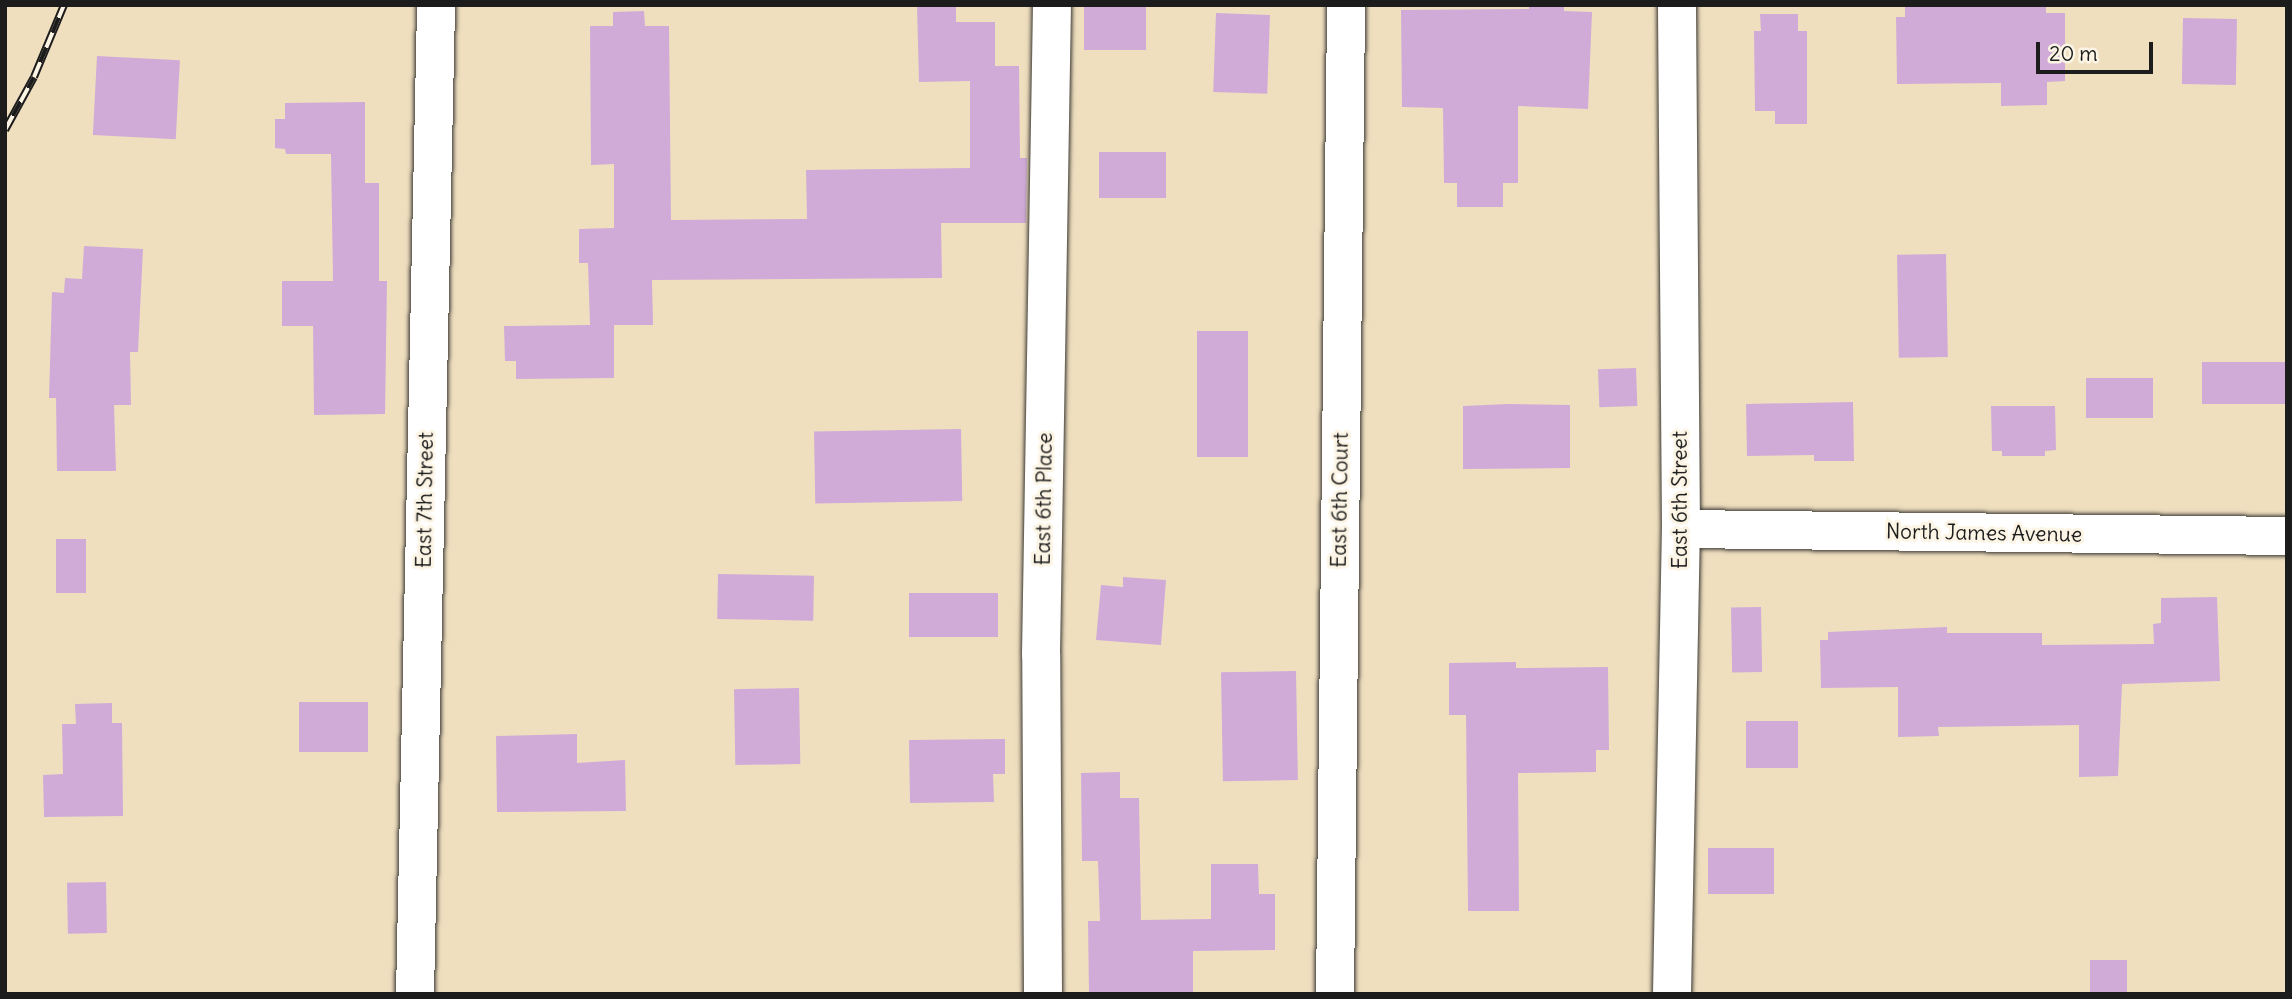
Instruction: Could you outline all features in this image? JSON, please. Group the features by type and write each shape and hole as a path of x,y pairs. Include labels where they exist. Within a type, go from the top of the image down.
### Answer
{"street":[{"name":"East 7th Street","path":"415,994 436,5"},
{"name":"East 6th Place","path":"1043,994 1041,654 1052,5"},
{"name":"East 6th Court","path":"1335,994 1346,5"},
{"name":"East 6th Street","path":"1672,994 1681,529 1677,5"},
{"name":"North James Avenue","path":"1681,529 2287,536"}],"building":[{"path":"917,5 956,5 956,22 995,22 995,66 1019,66 1020,158 1027,158 1026,223 941,223 942,278 652,280 653,325 614,325 614,378 516,379 516,361 505,361 504,326 590,325 588,263 579,263 579,229 614,228 614,164 591,165 590,26 613,26 613,12 644,11 645,26 669,26 671,220 807,219 806,170 970,168 970,81 919,82"},
{"path":"1084,5 1146,5 1146,50 1084,50"},
{"path":"1529,5 1564,5 1564,11 1592,12 1588,109 1518,106 1518,183 1503,183 1503,207 1457,207 1457,183 1444,183 1443,108 1402,107 1401,10 1529,9"},
{"path":"1905,5 2046,5 2046,13 2065,13 2065,81 2047,82 2047,105 2001,106 2001,83 1897,84 1896,17 1905,17"},
{"path":"1216,13 1270,15 1267,94 1213,92"},
{"path":"1760,14 1798,14 1798,31 1807,31 1807,124 1775,124 1775,111 1755,111 1754,31 1761,31"},
{"path":"2183,18 2237,19 2236,85 2182,84"},
{"path":"97,56 180,60 176,139 93,135"},
{"path":"365,102 365,183 379,183 379,281 387,281 385,414 314,415 313,326 282,326 282,281 333,281 331,154 286,154 285,149 275,148 275,119 285,119 285,103"},
{"path":"1099,152 1166,152 1166,198 1099,198"},
{"path":"84,246 143,249 138,352 130,352 131,405 114,405 116,471 57,471 56,398 49,398 52,292 64,293 65,278 82,279"},
{"path":"1946,254 1948,357 1899,358 1897,255"},
{"path":"1197,331 1248,331 1248,457 1197,457"},
{"path":"2202,362 2287,362 2287,404 2202,404"},
{"path":"1636,368 1637,406 1599,407 1598,369"},
{"path":"2086,378 2153,378 2153,418 2086,418"},
{"path":"1853,402 1854,461 1814,461 1814,455 1747,456 1746,404"},
{"path":"1570,405 1570,468 1463,469 1463,406"},
{"path":"1991,406 2055,406 2056,450 2045,451 2045,456 2002,456 2002,451 1992,451"},
{"path":"961,429 962,501 815,504 814,432"},
{"path":"56,539 86,539 86,593 56,593"},
{"path":"718,574 814,576 813,621 717,619"},
{"path":"1123,577 1166,580 1161,645 1096,640 1101,585 1123,587"},
{"path":"909,593 998,593 998,637 909,637"},
{"path":"2217,597 2220,681 2122,684 2118,776 2079,777 2079,725 1938,727 1939,736 1898,737 1898,687 1821,688 1820,640 1828,640 1828,632 1947,627 1947,633 2042,633 2042,645 2154,644 2153,624 2161,623 2161,598"},
{"path":"1761,607 1762,672 1732,673 1731,608"},
{"path":"1516,662 1516,668 1608,667 1609,750 1596,750 1596,772 1518,773 1519,911 1468,911 1466,715 1449,715 1449,663"},
{"path":"1296,671 1298,780 1223,781 1221,672"},
{"path":"799,688 800,764 735,765 734,689"},
{"path":"299,702 368,702 368,752 299,752"},
{"path":"112,703 112,723 122,723 123,816 44,817 43,775 63,774 62,724 76,724 75,704"},
{"path":"1746,721 1798,721 1798,768 1746,768"},
{"path":"577,734 577,763 625,760 626,811 497,812 496,736"},
{"path":"1005,739 1005,774 993,774 994,802 910,803 909,740"},
{"path":"1120,772 1120,798 1139,798 1141,920 1211,919 1211,864 1258,864 1259,894 1275,894 1275,950 1193,951 1193,994 1089,994 1088,921 1100,921 1098,861 1082,861 1081,773"},
{"path":"1708,848 1774,848 1774,894 1708,894"},
{"path":"106,882 107,933 68,934 67,883"},
{"path":"2090,960 2127,960 2127,994 2090,994"}],"railway":[{"path":"5,130 34,77 64,5"}]}
